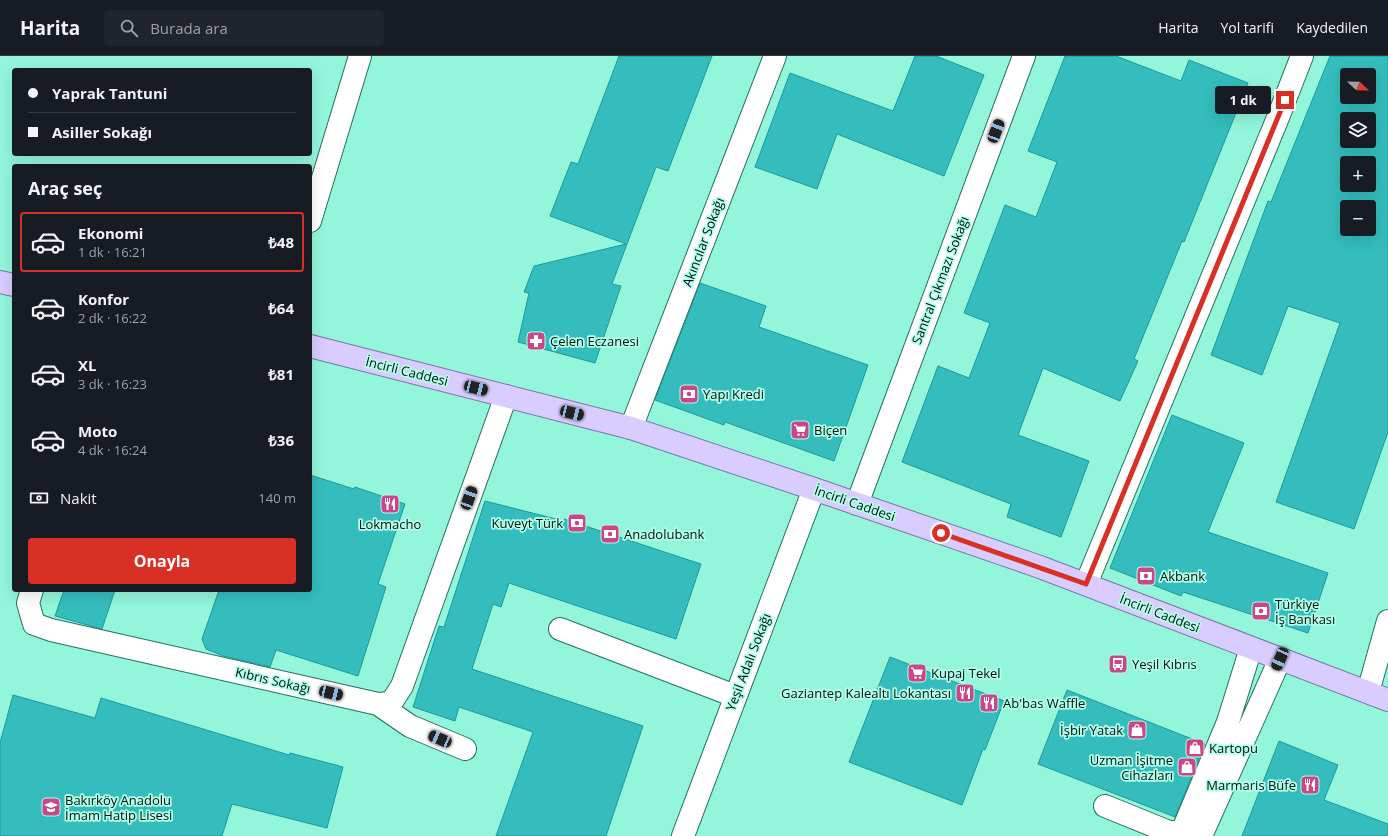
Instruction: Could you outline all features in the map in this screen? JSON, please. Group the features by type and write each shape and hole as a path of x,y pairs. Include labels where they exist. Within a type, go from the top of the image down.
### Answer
{"main road":[{"path":"0,282 12,285"},
{"name":"İncirli Caddesi","path":"312,347 631,428 814,488 1086,584 1388,700"}],"street":[{"path":"312,214 360,56"},
{"name":"Akıncılar Sokağı","path":"631,428 775,56"},
{"name":"Santral Çıkmazı Sokağı","path":"857,504 1024,56"},
{"path":"1086,584 1302,56"},
{"path":"378,704 391,703 402,686 506,396"},
{"name":"Yeşil Adalı Sokağı","path":"683,836 814,488"},
{"name":"Kıbrıs Sokağı","path":"31,592 28,603 34,624 51,630 378,704"},
{"path":"1368,692 1388,621"},
{"path":"560,629 735,696"},
{"path":"1105,806 1169,832 1182,832 1228,722 1251,648"},
{"path":"1201,836 1280,659"},
{"path":"378,704 410,726 465,749"}],"building":[{"path":"619,56 712,56 668,171 656,167 612,284 621,286 595,363 518,342 529,293 524,292 534,266 626,244 550,216 571,162 578,164"},
{"path":"915,56 936,56 984,75 944,176 837,134 817,189 755,167 790,73 893,111"},
{"path":"1065,56 1116,56 1181,81 1189,60 1248,83 1184,242 1182,241 1134,359 1138,361 1120,401 1043,368 1018,435 1089,461 1061,537 1007,517 1011,504 902,462 938,366 969,378 990,323 964,313 1005,205 1036,217 1057,162 1028,151"},
{"path":"1330,56 1388,56 1388,432 1354,529 1276,502 1340,323 1288,306 1262,375 1211,355 1268,201 1271,202"},
{"path":"700,283 766,306 759,327 868,365 834,461 725,422 724,425 655,400"},
{"path":"1172,415 1244,443 1208,532 1328,573 1308,633 1183,592 1181,596 1110,568"},
{"path":"312,476 354,489 355,487 405,504 378,584 386,587 358,676 276,650 270,667 223,656 206,649 202,639 218,592 312,592"},
{"path":"485,501 564,521 564,519 701,564 676,639 509,583 501,607 493,604 472,669 643,726 606,836 496,836 533,732 459,707 455,721 413,707 439,626 444,627"},
{"path":"63,592 114,592 102,629 55,616"},
{"path":"890,657 1004,701 985,750 983,749 962,805 849,762"},
{"path":"1067,690 1205,744 1175,817 1038,764"},
{"path":"13,695 95,718 101,698 289,755 290,753 343,767 327,828 232,804 222,836 0,836 0,743"},
{"path":"1279,741 1338,765 1324,800 1388,824 1388,836 1242,836"}],"place":[{"name":"Çelen Eczanesi","path":"536,341"},
{"name":"Yapı Kredi","path":"689,394"},
{"name":"Biçen","path":"800,430"},
{"name":"Lokmacho","path":"390,504"},
{"name":"Kuveyt Türk","path":"577,523"},
{"name":"Anadolubank","path":"610,534"},
{"name":"Akbank","path":"1146,576"},
{"name":"Türkiye İş Bankası","path":"1261,611"},
{"name":"Yeşil Kıbrıs","path":"1118,664"},
{"name":"Kupaj Tekel","path":"917,673"},
{"name":"Gaziantep Kalealtı Lokantası","path":"965,693"},
{"name":"Ab'bas Waffle","path":"989,703"},
{"name":"İşbir Yatak","path":"1137,730"},
{"name":"Kartopu","path":"1195,748"},
{"name":"Uzman İşitme Cihazları","path":"1187,767"},
{"name":"Marmaris Büfe","path":"1310,785"},
{"name":"Bakırköy Anadolu İmam Hatip Lisesi","path":"51,807"}],"route":[{"path":"941,533 1086,584 1285,100"}]}
